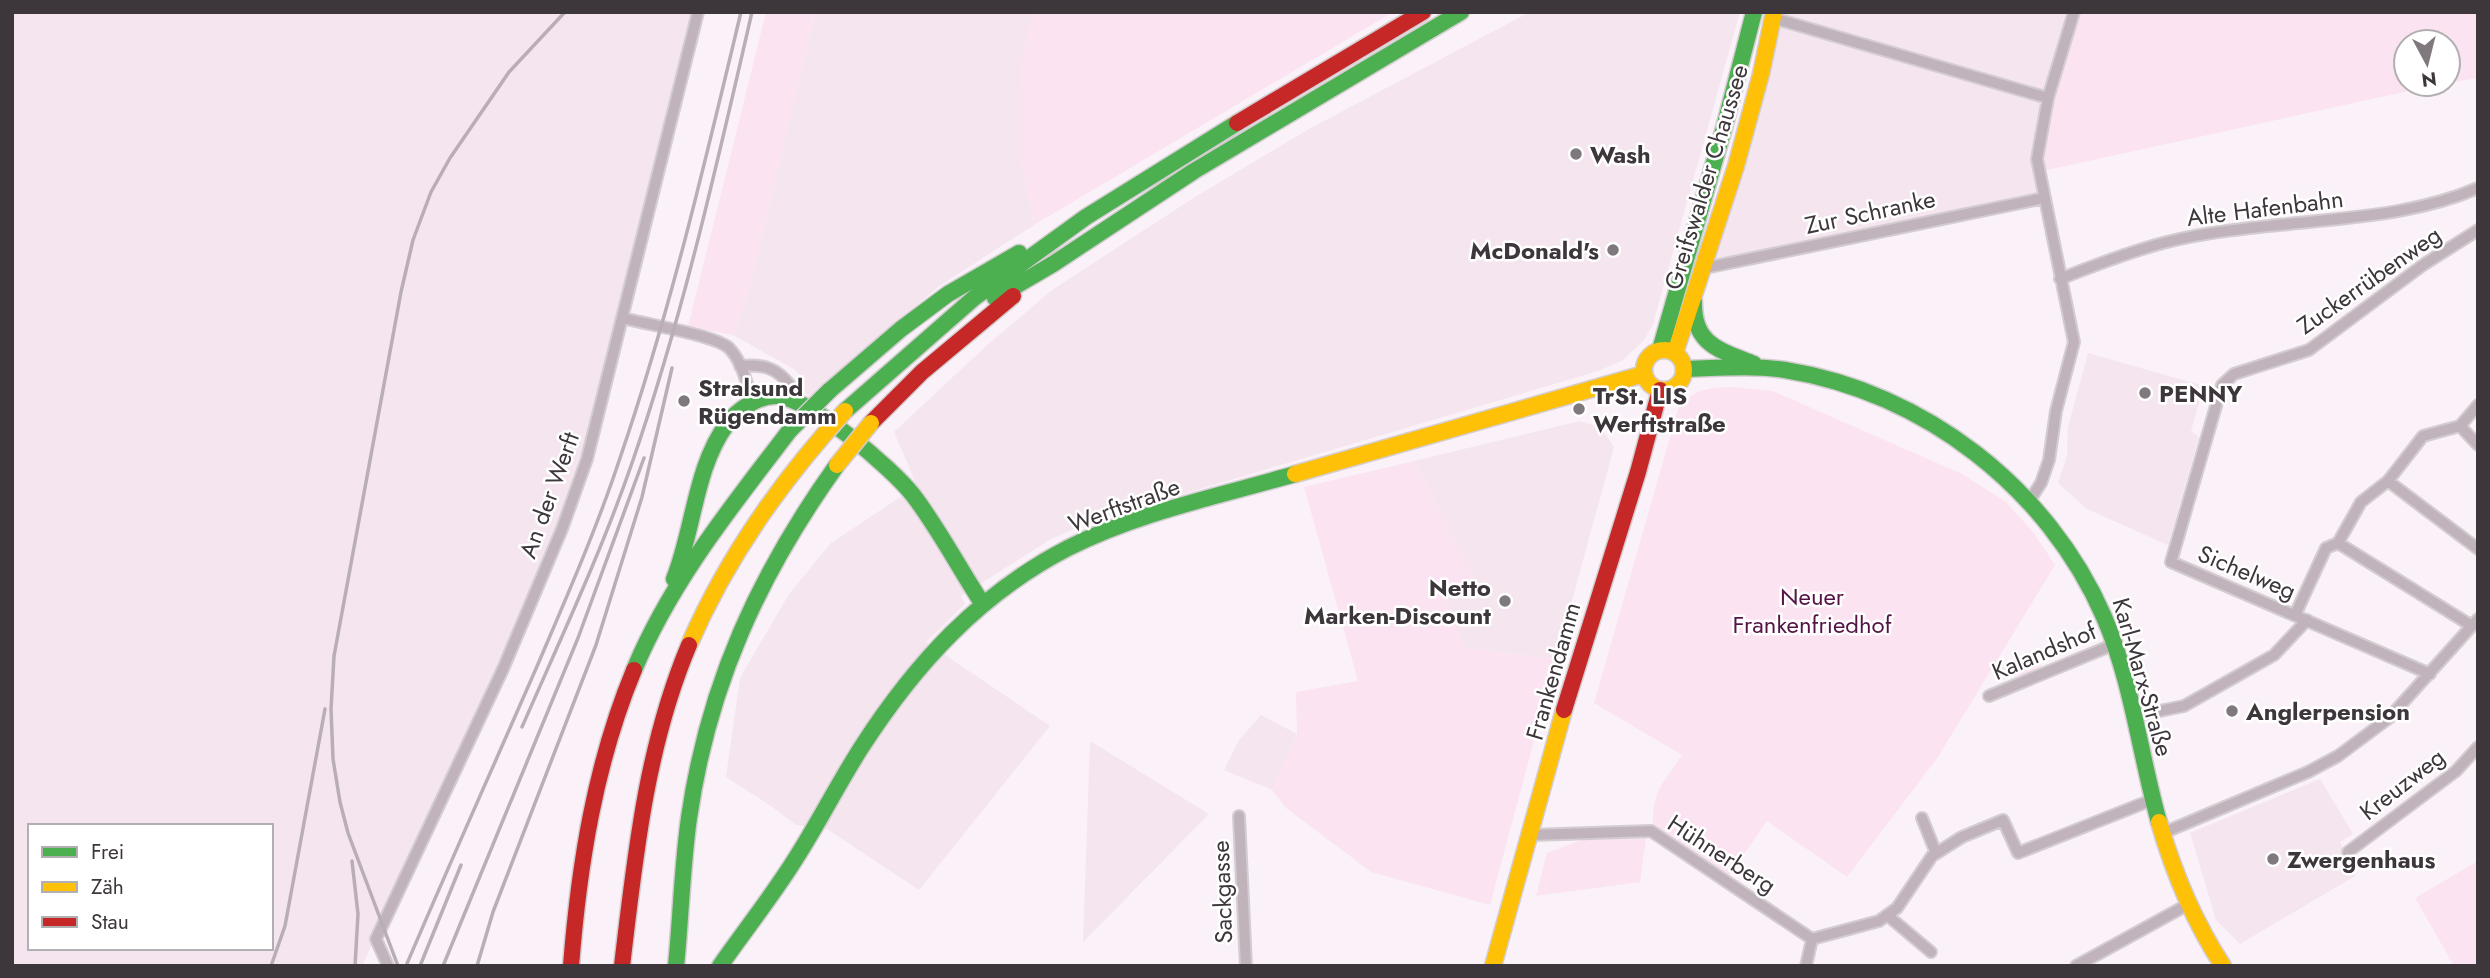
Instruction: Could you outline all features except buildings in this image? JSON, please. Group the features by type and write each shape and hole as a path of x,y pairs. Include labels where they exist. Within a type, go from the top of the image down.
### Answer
{"main road":[{"path":"622,966 636,850 661,724 678,674 709,605 747,535 783,482 845,411 974,298 1086,217 1192,150 1423,12"},
{"path":"916,348 972,310 1053,264 1194,171 1461,12"},
{"name":"Greifswalder Chaussee","path":"1668,352 1666,322 1724,128 1754,12"},
{"name":"Greifswalder Chaussee","path":"1668,352 1694,300 1705,268 1745,140 1774,15"},
{"path":"664,610 707,540 790,430 829,391 901,329 948,295 1037,242 1086,217"},
{"path":"676,966 689,815 699,757 716,695 741,627 766,576 802,513 837,465 891,401 953,343 1053,264"},
{"name":"Karl-Marx-Straße","path":"1694,300 1692,318 1701,339 1762,367"},
{"path":"1668,352 1683,363 1684,369 1681,381 1672,389 1660,390 1649,384 1644,374 1647,359 1668,352"},
{"name":"Karl-Marx-Straße","path":"1684,369 1762,367 1822,378 1873,395 1909,412 1981,456 2030,500 2061,536 2097,597 2115,644 2163,833 2187,905 2203,937 2223,966"},
{"name":"Werftstraße","path":"720,966 795,860 862,747 920,667 982,603 1068,548 1145,517 1644,374"},
{"name":"Frankendamm","path":"1493,966 1577,665 1638,472 1660,390"},
{"path":"571,966 579,876 599,780 625,697 664,610 688,542 710,454 729,422 740,411 753,403 777,396 788,398 798,402 887,467 921,507 982,603"}],"street":[{"name":"An der Werft","path":"388,966 376,939 503,669 562,529 587,459 698,12"},
{"path":"2030,500 2041,483 2049,460 2056,411 2074,342 2037,159 2048,98 2074,12"},
{"path":"1774,15 2048,98"},
{"name":"Alte Hafenbahn","path":"2060,279 2170,241 2410,209 2460,196 2478,188"},
{"name":"Zur Schranke","path":"1705,268 2043,198"},
{"name":"Zuckerrübenweg","path":"2171,562 2222,385 2227,379 2234,374 2309,350 2423,265 2478,230"},
{"path":"623,318 711,340 730,349 740,366 753,403"},
{"path":"740,366 761,365 781,373 790,385 788,398"},
{"path":"2301,617 2326,548 2338,543 2361,502 2388,481 2423,436 2460,426 2478,405"},
{"path":"2460,426 2478,445"},
{"path":"2388,481 2478,549"},
{"path":"2163,833 2308,772 2338,756 2389,718 2475,622 2338,543"},
{"name":"Sichelweg","path":"2171,562 2430,674"},
{"name":"Sichelweg","path":"2135,716 2185,706 2274,655 2301,617"},
{"name":"Kalandshof","path":"1989,696 2115,644"},
{"name":"Kreuzweg","path":"2348,852 2456,772 2478,747"},
{"path":"1806,966 1812,939 1879,921 1897,908 1936,853 1962,838 2003,820 2018,853 2154,799"},
{"name":"Sackgasse","path":"1239,816 1246,966"},
{"path":"1922,818 1936,853"},
{"name":"Hühnerberg","path":"1531,835 1651,831 1812,939"},
{"path":"2076,966 2187,905"},
{"path":"1886,915 1931,952"}],"shaded area":[{"path":"12,12 698,12 623,318 562,529 362,966 12,966"},
{"path":"815,12 1034,12 1022,165 1034,225 938,287 809,397 801,389 801,376 794,369 733,335 747,297"},
{"path":"1530,12 1740,12 1653,324 1645,339 1622,361 1595,372 1092,521 1051,539 961,596 965,604 926,642 1050,726 919,890 827,829 796,825 726,777 740,678 789,594 831,543 917,486 894,432 985,347 1052,290 1195,197 1309,129"},
{"path":"1774,12 2074,12 2040,139 2044,198 1705,268"},
{"name":"PENNY","path":"2088,353 2204,386 2191,431 2199,437 2168,545 2087,509 2058,483 2067,456 2068,427"},
{"path":"1580,421 1601,428 1614,447 1556,659 1465,648 1444,600 1474,581 1414,461"},
{"path":"1261,715 1297,734 1272,790 1224,770 1239,740"},
{"path":"1090,741 1209,814 1083,942"},
{"name":"Zwergenhaus","path":"2320,779 2353,834 2340,842 2355,876 2240,944 2216,920 2190,833"}],"green space":[{"path":"766,12 815,12 747,297 733,335 688,327"},
{"path":"1033,12 1393,12 1034,225 1022,165 1021,62"},
{"path":"2074,12 2478,12 2478,78 2462,81 2462,28 2392,28 2392,95 2038,172 2037,159"},
{"name":"Neuer Frankenfriedhof","path":"1733,387 1773,391 1962,474 2006,502 2034,533 2055,565 1938,757 1847,877 1767,821 1729,876 1653,824 1657,794 1682,755 1594,703 1679,406 1703,390"},
{"path":"1414,461 1475,582 1444,600 1465,648 1556,659 1490,905 1371,872 1286,808 1272,790 1297,734 1296,692 1358,681 1304,487"},
{"path":"2035,649 2042,666 2009,677 2002,670 2003,664"},
{"path":"1593,836 1646,838 1640,882 1536,896 1547,853"},
{"path":"2478,861 2478,966 2454,966 2415,898"}],"railway":[{"path":"398,966 348,833 340,802 333,759 331,709 334,656 413,240 431,192 450,158 509,72 565,12"},
{"path":"406,966 560,613 611,484 671,292 741,12"},
{"path":"522,727 607,530 650,408 698,239 752,12"},
{"path":"477,966 493,912 596,645 642,497 672,368"},
{"path":"443,966 578,638 644,458"},
{"path":"271,966 285,926 325,709"},
{"path":"352,861 358,914 355,966"},
{"path":"420,966 461,865"}],"traffic: fast":[{"path":"995,298 1053,264 1194,171 1461,12"},
{"path":"1660,350 1724,128 1754,12"},
{"path":"845,411 974,298 1086,217 1237,123"},
{"path":"829,391 901,329 948,294 1019,253"},
{"path":"1694,302 1698,328 1704,337 1720,350 1754,364"},
{"path":"1684,369 1773,368 1836,382 1886,400 1932,424 1976,453 2015,488 2050,527 2080,570 2104,617 2129,692 2159,822"},
{"path":"790,430 829,391"},
{"path":"674,579 701,479 716,441 727,424 742,409 763,398 777,396 810,409 850,436 903,483 932,521 982,603"},
{"path":"634,670 684,575 790,430"},
{"path":"676,966 689,818 709,722 741,632 761,590 784,547 837,465"},
{"path":"720,966 787,872 882,717 927,660 978,609 1036,566 1095,535 1180,506 1295,474"}],"traffic: slow":[{"path":"1675,353 1736,166 1761,74 1774,12"},
{"path":"1664,350 1672,351 1678,356 1683,362 1684,370 1683,378 1678,384 1672,389 1664,390 1656,389 1650,384 1645,378 1644,370 1645,362 1650,356 1656,351 1664,350"},
{"path":"1295,474 1644,374"},
{"path":"689,645 720,581 757,521 799,465 845,411"},
{"path":"837,465 871,423"},
{"path":"1493,966 1564,710"},
{"path":"2159,822 2185,896 2223,966"}],"traffic: jam":[{"path":"1237,123 1423,12"},
{"path":"871,423 922,372 1013,296"},
{"path":"1564,710 1638,472 1660,390"},
{"path":"622,966 638,843 652,763 674,684 689,645"},
{"path":"571,966 591,815 609,742 634,670"}],"place":[{"name":"Wash","path":"1576,154"},
{"name":"McDonald's","path":"1613,250"},
{"name":"PENNY","path":"2145,393"},
{"name":"Stralsund Rügendamm","path":"684,401"},
{"name":"TrSt. LIS Werftstraße","path":"1579,409"},
{"name":"Netto Marken-Discount","path":"1505,601"},
{"name":"Anglerpension","path":"2232,711"},
{"name":"Zwergenhaus","path":"2273,859"}]}
